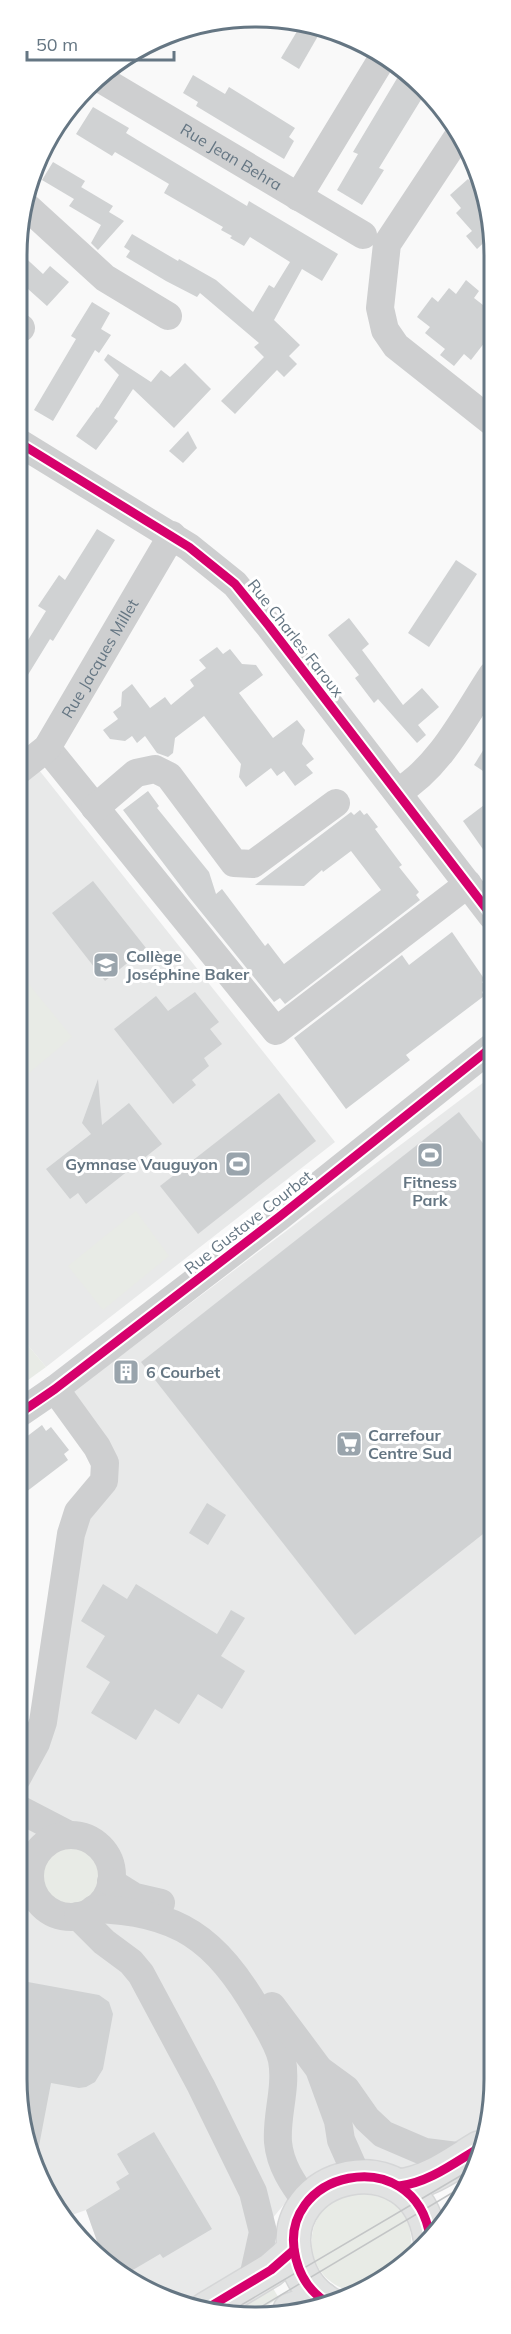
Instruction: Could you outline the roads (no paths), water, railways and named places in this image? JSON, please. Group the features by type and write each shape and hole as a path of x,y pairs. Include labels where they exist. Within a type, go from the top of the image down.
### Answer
{"main road":[{"path":"399,2186 412,2185 472,2153"},
{"path":"321,2297 303,2278 294,2250 297,2223 307,2203 329,2184 343,2178 357,2176 376,2177 399,2186 420,2207 428,2227"},
{"path":"215,2304 271,2270 294,2250"}],"street":[{"path":"298,197 379,64"},
{"name":"Rue Jean Behra","path":"107,83 363,235"},
{"path":"454,143 387,244 380,308 385,330 396,346 484,416"},
{"path":"31,211 105,278 168,316"},
{"name":"Rue Charles Faroux","path":"27,447 172,535 235,584 484,905"},
{"name":"Rue Jacques Millet","path":"27,764 47,748 172,535"},
{"path":"398,792 416,780 433,763 484,687"},
{"path":"47,748 276,1031 468,884"},
{"path":"94,808 135,773 155,769 169,776 234,863 253,864 336,803"},
{"name":"Rue Gustave Courbet","path":"27,1408 279,1217 484,1053"},
{"path":"27,1760 43,1722 71,1534 78,1512 104,1481 105,1463 55,1389"},
{"path":"27,1813 69,1835 84,1837 100,1848 109,1862 111,1882 105,1898 86,1912"},
{"path":"27,1829 34,1858"},
{"path":"27,1888 34,1858 39,1850 49,1841 69,1835"},
{"path":"111,1882 135,1897 168,1905 196,1919 223,1942 319,2068 346,2089 367,2119 383,2134 425,2152 472,2153"},
{"path":"27,1896 63,1916 86,1912 126,1910 179,1925 197,1935 219,1956 244,1986 276,2042 282,2060 283,2083 278,2144 286,2173 307,2203"},
{"path":"86,1912 104,1942 131,1962 141,1974 201,2086 253,2192 263,2232 252,2282"},
{"path":"319,2068 338,2121 341,2140 357,2176"}],"tram line":[{"path":"238,2307 463,2174"},
{"path":"261,2307 454,2192"}],"place":[{"name":"Collège Joséphine Baker","path":"106,965"},
{"name":"Fitness Park","path":"430,1155"},
{"name":"Gymnase Vauguyon","path":"238,1164"},
{"name":"6 Courbet","path":"126,1372"},
{"name":"Carrefour Centre Sud","path":"349,1444"}]}
